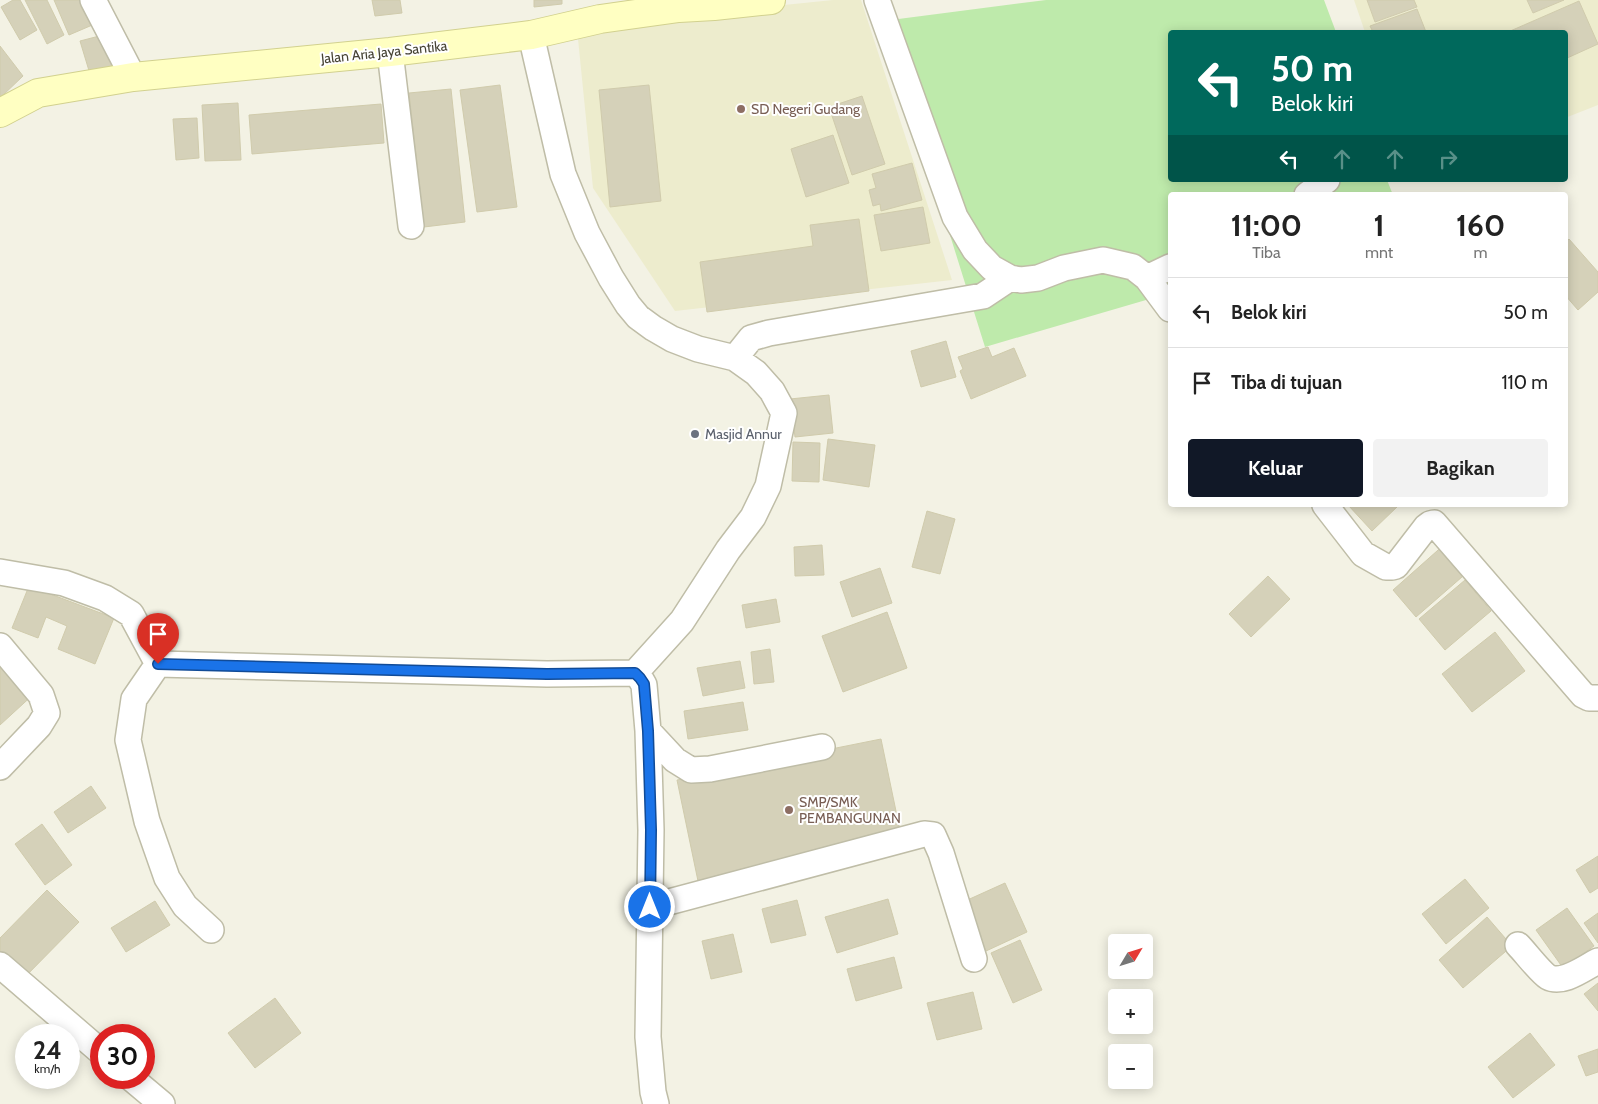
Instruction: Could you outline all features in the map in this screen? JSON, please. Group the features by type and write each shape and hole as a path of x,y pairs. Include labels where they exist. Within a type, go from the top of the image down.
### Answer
{"street":[{"path":"93,0 134,77"},
{"name":"Jalan Aria Jaya Santika","path":"0,113 38,93 134,77 390,52 531,35 600,19 714,3 771,0"},
{"path":"877,0 955,217 974,250 992,268 1010,278 1021,280 1038,278 1064,268 1103,260 1133,267 1147,278 1168,306"},
{"path":"531,35 563,174 587,233 624,298 638,317 672,339 698,349 735,358 756,373 772,391 784,413 768,486 753,517 728,550 682,621 635,673"},
{"path":"390,52 411,226"},
{"path":"1311,192 1324,182"},
{"path":"1147,278 1168,268"},
{"path":"735,358 751,338 769,332 982,296 1010,278"},
{"path":"1327,507 1363,554 1386,567 1396,566 1426,528 1434,523 1583,695 1589,698 1598,698"},
{"path":"0,572 64,583 106,598 130,614 158,664"},
{"path":"0,646 41,695 47,714 39,726 0,767"},
{"path":"158,664 547,674 635,673 644,684 648,731 651,830 648,1037 653,1092 656,1104"},
{"path":"158,664 134,698 128,740 147,821 167,878 185,906 211,930"},
{"path":"648,731 675,760 691,770 710,769 822,747"},
{"path":"650,907 924,834 933,835 941,853 974,959"},
{"path":"1518,945 1546,976 1555,979 1566,978 1598,961"},
{"path":"0,965 90,1043"},
{"path":"145,1089 162,1104"}],"shaded area":[{"name":"SD Negeri Gudang","path":"833,0 861,0 952,280 675,311 593,188 577,29"},
{"path":"1354,0 1367,0 1375,22 1417,8 1414,0 1527,0 1533,13 1564,0 1598,0 1598,105 1568,117 1568,58 1597,44 1579,1 1513,30 1364,30"}],"green space":[{"path":"1046,0 1324,0 1335,30 1168,30 1168,182 1388,182 1392,192 1168,192 1168,294 985,347 883,21"}],"building":[{"path":"13,0 20,0 37,30 20,40 1,7"},
{"path":"25,0 47,0 64,35 47,44"},
{"path":"54,0 88,0 97,23 69,35"},
{"path":"372,0 400,0 402,13 375,16"},
{"path":"534,0 562,0 562,4 534,7"},
{"path":"1367,0 1414,0 1417,7 1375,22"},
{"path":"1527,0 1564,0 1533,13"},
{"path":"1579,1 1598,44 1568,58 1568,30 1513,30"},
{"path":"1417,9 1425,30 1372,30 1370,26"},
{"path":"107,34 117,66 90,74 80,41"},
{"path":"0,46 23,76 0,98"},
{"path":"500,85 517,207 477,212 460,90"},
{"path":"649,85 661,201 610,207 599,90"},
{"path":"451,89 465,222 424,227 409,93"},
{"path":"862,96 885,164 852,175 829,107"},
{"path":"238,103 241,160 205,161 202,105"},
{"path":"381,104 384,143 252,154 249,115"},
{"path":"197,118 199,158 176,160 173,119"},
{"path":"833,135 849,183 806,197 791,149"},
{"path":"912,163 922,200 881,211 880,204 873,206 869,190 876,188 872,174"},
{"path":"923,207 930,243 881,251 874,215"},
{"path":"859,219 869,291 707,312 700,262 813,246 810,225"},
{"path":"1568,240 1598,272 1598,292 1578,310 1568,298"},
{"path":"946,341 956,377 921,387 911,351"},
{"path":"988,347 992,357 1014,348 1026,376 971,399 960,371 963,369 958,357"},
{"path":"829,395 833,433 795,437 790,399"},
{"path":"828,439 875,445 869,487 823,480"},
{"path":"793,442 820,443 819,482 792,481"},
{"path":"1350,507 1397,507 1372,531"},
{"path":"927,511 955,519 940,574 912,567"},
{"path":"1446,543 1470,570 1416,617 1393,590"},
{"path":"822,545 824,575 795,576 794,547"},
{"path":"880,568 892,603 852,617 840,582"},
{"path":"1268,576 1290,599 1251,637 1229,614"},
{"path":"1465,580 1491,611 1445,650 1419,619"},
{"path":"29,586 114,618 95,664 58,649 67,626 46,617 38,638 12,628"},
{"path":"776,599 780,622 746,628 742,605"},
{"path":"887,612 907,668 843,692 822,636"},
{"path":"1495,632 1525,671 1472,712 1442,674"},
{"path":"770,649 774,682 754,684 751,652"},
{"path":"0,653 36,692 0,725"},
{"path":"740,661 745,688 703,696 697,668"},
{"path":"743,702 748,730 688,739 684,711"},
{"name":"SMP/SMK PEMBANGUNAN","path":"881,739 902,840 698,881 677,780"},
{"path":"91,786 106,808 68,833 54,812"},
{"path":"42,824 72,865 45,885 15,844"},
{"path":"1598,856 1598,888 1590,893 1576,870"},
{"path":"1465,879 1489,908 1446,944 1422,914"},
{"path":"1005,883 1027,932 986,951 963,902"},
{"path":"47,890 79,922 21,981 0,960 0,938"},
{"path":"888,899 898,934 837,953 825,917"},
{"path":"797,900 806,935 771,943 762,909"},
{"path":"155,901 170,925 126,952 111,928"},
{"path":"1567,908 1594,946 1563,968 1536,930"},
{"path":"1598,913 1598,943 1584,923"},
{"path":"1487,917 1512,946 1463,988 1439,960"},
{"path":"733,934 742,972 711,979 702,941"},
{"path":"1020,940 1042,990 1013,1003 991,953"},
{"path":"894,957 902,988 856,1001 847,969"},
{"path":"1598,983 1598,1011 1584,994"},
{"path":"973,992 982,1029 937,1040 927,1003"},
{"path":"275,998 301,1033 255,1068 228,1033"},
{"path":"1530,1033 1555,1065 1513,1098 1488,1067"},
{"path":"1598,1049 1598,1072 1586,1076 1578,1056"}],"place":[{"name":"SD Negeri Gudang","path":"741,109"},
{"name":"Masjid Annur","path":"695,434"},
{"name":"SMP/SMK PEMBANGUNAN","path":"789,810"}],"route":[{"path":"158,664 547,674 635,673 644,684 648,731 651,830 650,907"}]}
